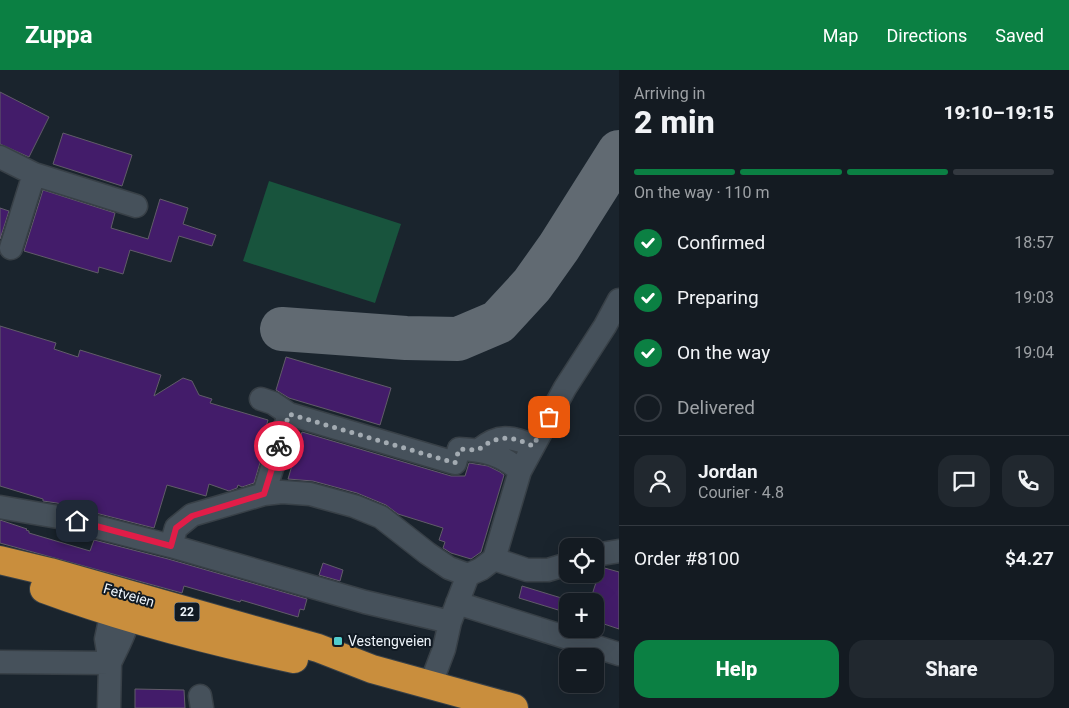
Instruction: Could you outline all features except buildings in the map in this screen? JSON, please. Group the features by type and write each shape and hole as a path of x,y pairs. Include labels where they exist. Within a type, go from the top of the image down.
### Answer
{"highway":[{"name":"Fetveien","path":"0,560 50,572 123,607"},
{"name":"Fetveien","path":"0,572 123,607 318,648 372,670 514,708"}],"street":[{"path":"0,157 34,174 136,206"},
{"path":"11,248 34,174"},
{"path":"171,546 176,528 192,516 264,494 282,492 310,494 354,506 381,516 449,568 468,575 481,570 494,559 520,471 565,388 605,326 619,300"},
{"path":"262,399 273,403 289,414 455,463 459,449 478,450 509,461 520,471"},
{"path":"264,494 289,414"},
{"path":"478,450 490,440 507,438 520,440 533,446"},
{"path":"0,506 58,516 171,546 365,602 454,612 619,654"},
{"path":"604,554 619,551"},
{"path":"494,559 527,570 548,570 559,567"},
{"path":"430,686 468,575"},
{"path":"109,708 110,663 106,639 123,607"},
{"path":"0,662 110,663"}],"green space":[{"path":"269,181 401,224 375,303 243,261"}],"taxiway":[{"path":"282,329 406,338 458,339 498,322 532,285 559,247 619,152"}],"way so far":[{"path":"279,446 289,414 455,463 459,449 478,450 490,440 507,438 520,440 533,446 549,417"}],"place":[{"name":"Vestengveien","path":"338,641"}],"route":[{"path":"77,521 171,546 176,528 192,516 264,494 279,446"}]}
